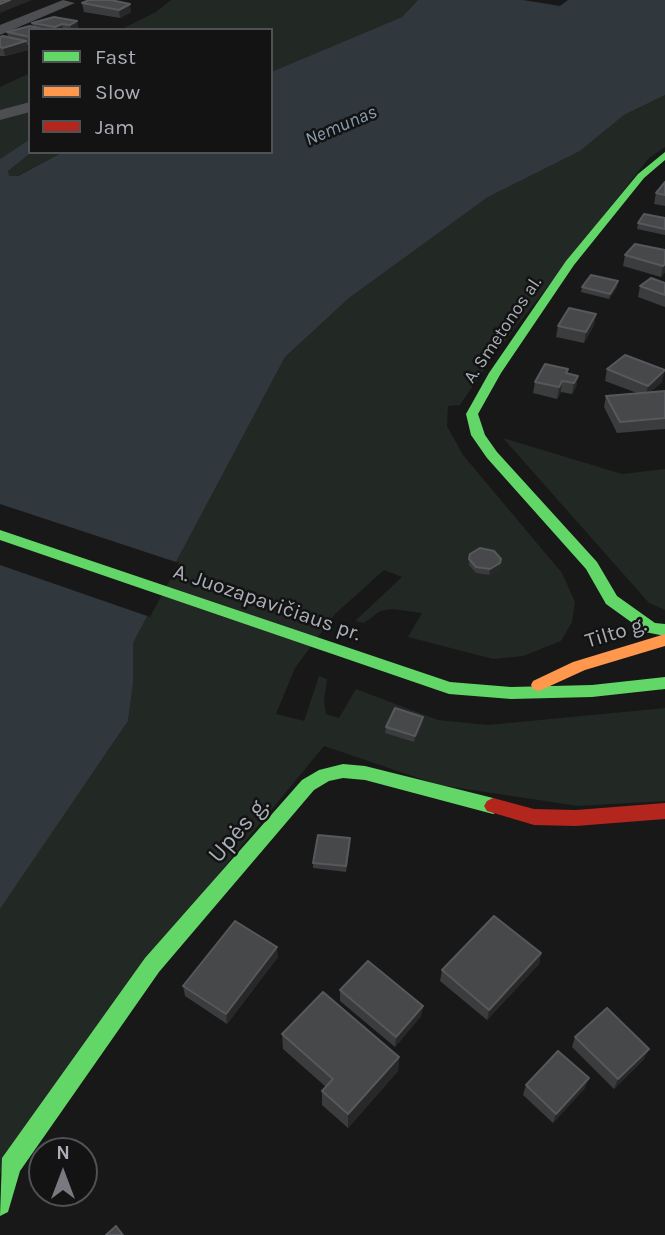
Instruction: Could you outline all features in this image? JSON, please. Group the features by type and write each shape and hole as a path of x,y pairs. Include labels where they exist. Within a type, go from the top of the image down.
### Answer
{"street":[{"path":"0,30 68,3"},
{"path":"0,115 28,108"},
{"name":"A. Smetonos al.","path":"665,155 641,176 570,264 495,373 472,415 478,435 492,455 592,566 611,600 651,628 665,630"},
{"name":"A. Juozapavičiaus pr.","path":"0,535 449,688 493,694 646,686 665,682"},
{"path":"606,623 611,600"},
{"name":"Tilto g.","path":"579,666 665,640"},
{"path":"579,666 591,648"},
{"name":"A. Juozapavičiaus pr.","path":"524,692 579,666"},
{"name":"Upės g.","path":"0,1204 10,1166 152,965 308,785 325,775 343,771 365,773 534,817 576,818 665,810"}],"shaded area":[{"path":"171,0 418,0 402,17 273,71 273,28 124,28 156,12"},
{"path":"28,74 28,140 0,159 0,87"},
{"path":"665,95 665,147 649,158 497,351 460,405 448,406 447,426 463,455 562,573 575,602 572,622 561,641 523,656 493,659 408,637 422,613 392,609 380,611 364,623 355,621 402,577 384,570 335,614 295,668 276,714 304,721 319,676 327,679 324,701 326,714 339,718 356,689 438,720 488,725 665,708 665,801 578,806 439,785 324,746 155,951 0,1174 0,909 128,721 133,684 133,643 285,357 349,298 488,197 580,151 624,115"},
{"path":"29,154 59,154 17,176 8,176 8,171"},
{"path":"503,438 622,474 665,469 665,610 649,603"}],"water":[{"name":"Nemunas","path":"418,0 523,0 560,6 568,0 665,0 665,95 624,115 580,151 488,197 349,298 285,357 133,643 133,684 128,721 0,909 0,159 28,140 29,154 8,171 9,176 18,176 59,154 273,154 273,71 402,17"}],"pier":[{"path":"0,504 179,563 150,617 0,565"}],"building":[{"path":"89,0 111,0 130,4 119,10 82,3"},
{"path":"54,17 77,21 55,27 32,23"},
{"path":"30,26 38,28 28,28 28,37 7,32"},
{"path":"0,37 26,41 3,48 0,47"},
{"path":"665,182 665,195 656,193"},
{"path":"644,214 665,218 665,229 638,223"},
{"path":"635,244 665,250 665,264 663,266 625,255"},
{"path":"591,275 618,281 610,294 582,287"},
{"path":"651,278 665,283 665,295 640,286"},
{"path":"569,308 596,314 586,332 558,326"},
{"path":"625,355 665,370 648,386 607,369"},
{"path":"545,364 568,369 566,373 578,376 574,383 562,381 559,387 535,382"},
{"path":"665,391 665,418 620,422 606,396"},
{"path":"480,548 494,551 501,559 500,563 490,569 476,567 469,559 470,554"},
{"path":"395,708 423,717 415,736 386,727"},
{"path":"318,835 350,838 346,866 313,863"},
{"path":"494,916 541,953 489,1010 442,970"},
{"path":"235,921 277,947 226,1014 183,986"},
{"path":"368,961 423,1006 396,1037 340,990"},
{"path":"323,992 399,1057 348,1114 322,1091 333,1079 282,1034"},
{"path":"607,1008 649,1049 618,1079 575,1037"},
{"path":"558,1051 589,1078 556,1114 526,1085"},
{"path":"116,1226 123,1235 106,1235"}],"traffic: fast":[{"path":"665,155 641,176 570,263 495,373 472,414 478,435 492,455 592,566 611,600 651,628 665,630"},
{"path":"0,535 449,688 511,693 592,691 665,683"},
{"path":"0,1204 10,1166 152,965 308,785 325,775 343,771 365,773 493,806"}],"traffic: slow":[{"path":"539,685 579,666 665,640"}],"traffic: jam":[{"path":"493,806 534,817 576,818 665,811"}]}
